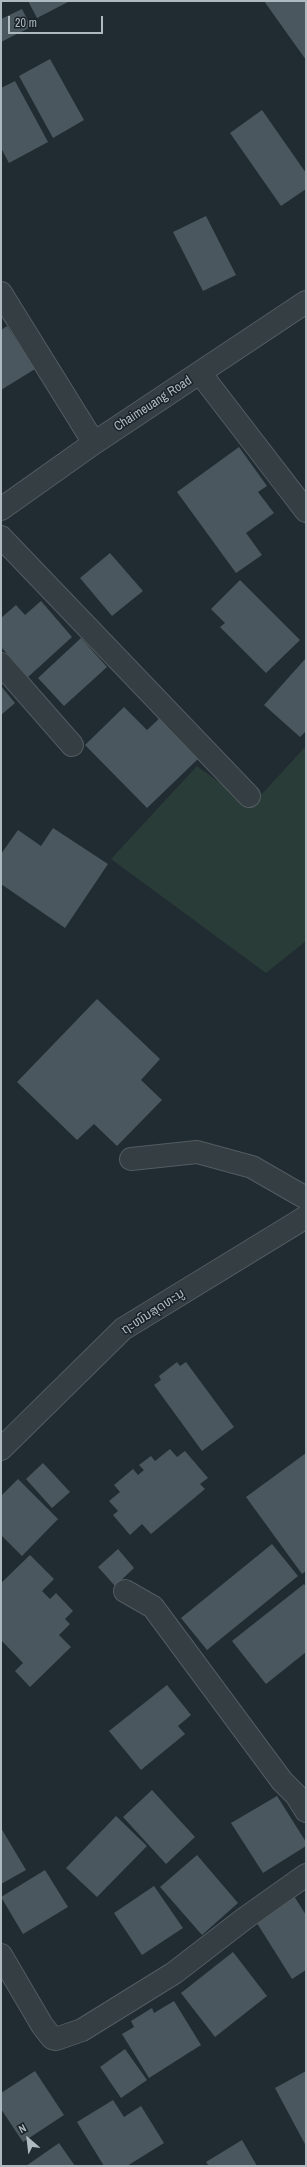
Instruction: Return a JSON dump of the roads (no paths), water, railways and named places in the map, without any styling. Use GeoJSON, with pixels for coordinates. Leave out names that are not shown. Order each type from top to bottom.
{"type":"FeatureCollection","features":[{"type":"Feature","properties":{"kind":"street"},"geometry":{"type":"LineString","coordinates":[[1,293],[94,443]]}},
{"type":"Feature","properties":{"kind":"street","name":"Chaimeuang Road"},"geometry":{"type":"LineString","coordinates":[[1,509],[94,443],[306,302]]}},
{"type":"Feature","properties":{"kind":"street"},"geometry":{"type":"LineString","coordinates":[[200,373],[306,511]]}},
{"type":"Feature","properties":{"kind":"street"},"geometry":{"type":"LineString","coordinates":[[1,537],[249,796]]}},
{"type":"Feature","properties":{"kind":"street"},"geometry":{"type":"LineString","coordinates":[[1,664],[72,744]]}},
{"type":"Feature","properties":{"kind":"street"},"geometry":{"type":"LineString","coordinates":[[131,1159],[197,1152],[252,1167],[306,1198]]}},
{"type":"Feature","properties":{"kind":"street","name":"ຖະໜົນສຸດທະນູ"},"geometry":{"type":"LineString","coordinates":[[1,1449],[123,1329],[306,1217]]}},
{"type":"Feature","properties":{"kind":"street"},"geometry":{"type":"LineString","coordinates":[[125,1592],[153,1607],[282,1781],[303,1797]]}},
{"type":"Feature","properties":{"kind":"street"},"geometry":{"type":"LineString","coordinates":[[1,1955],[42,2025],[52,2038],[56,2039],[82,2030],[174,1973],[244,1919],[306,1875]]}}]}
